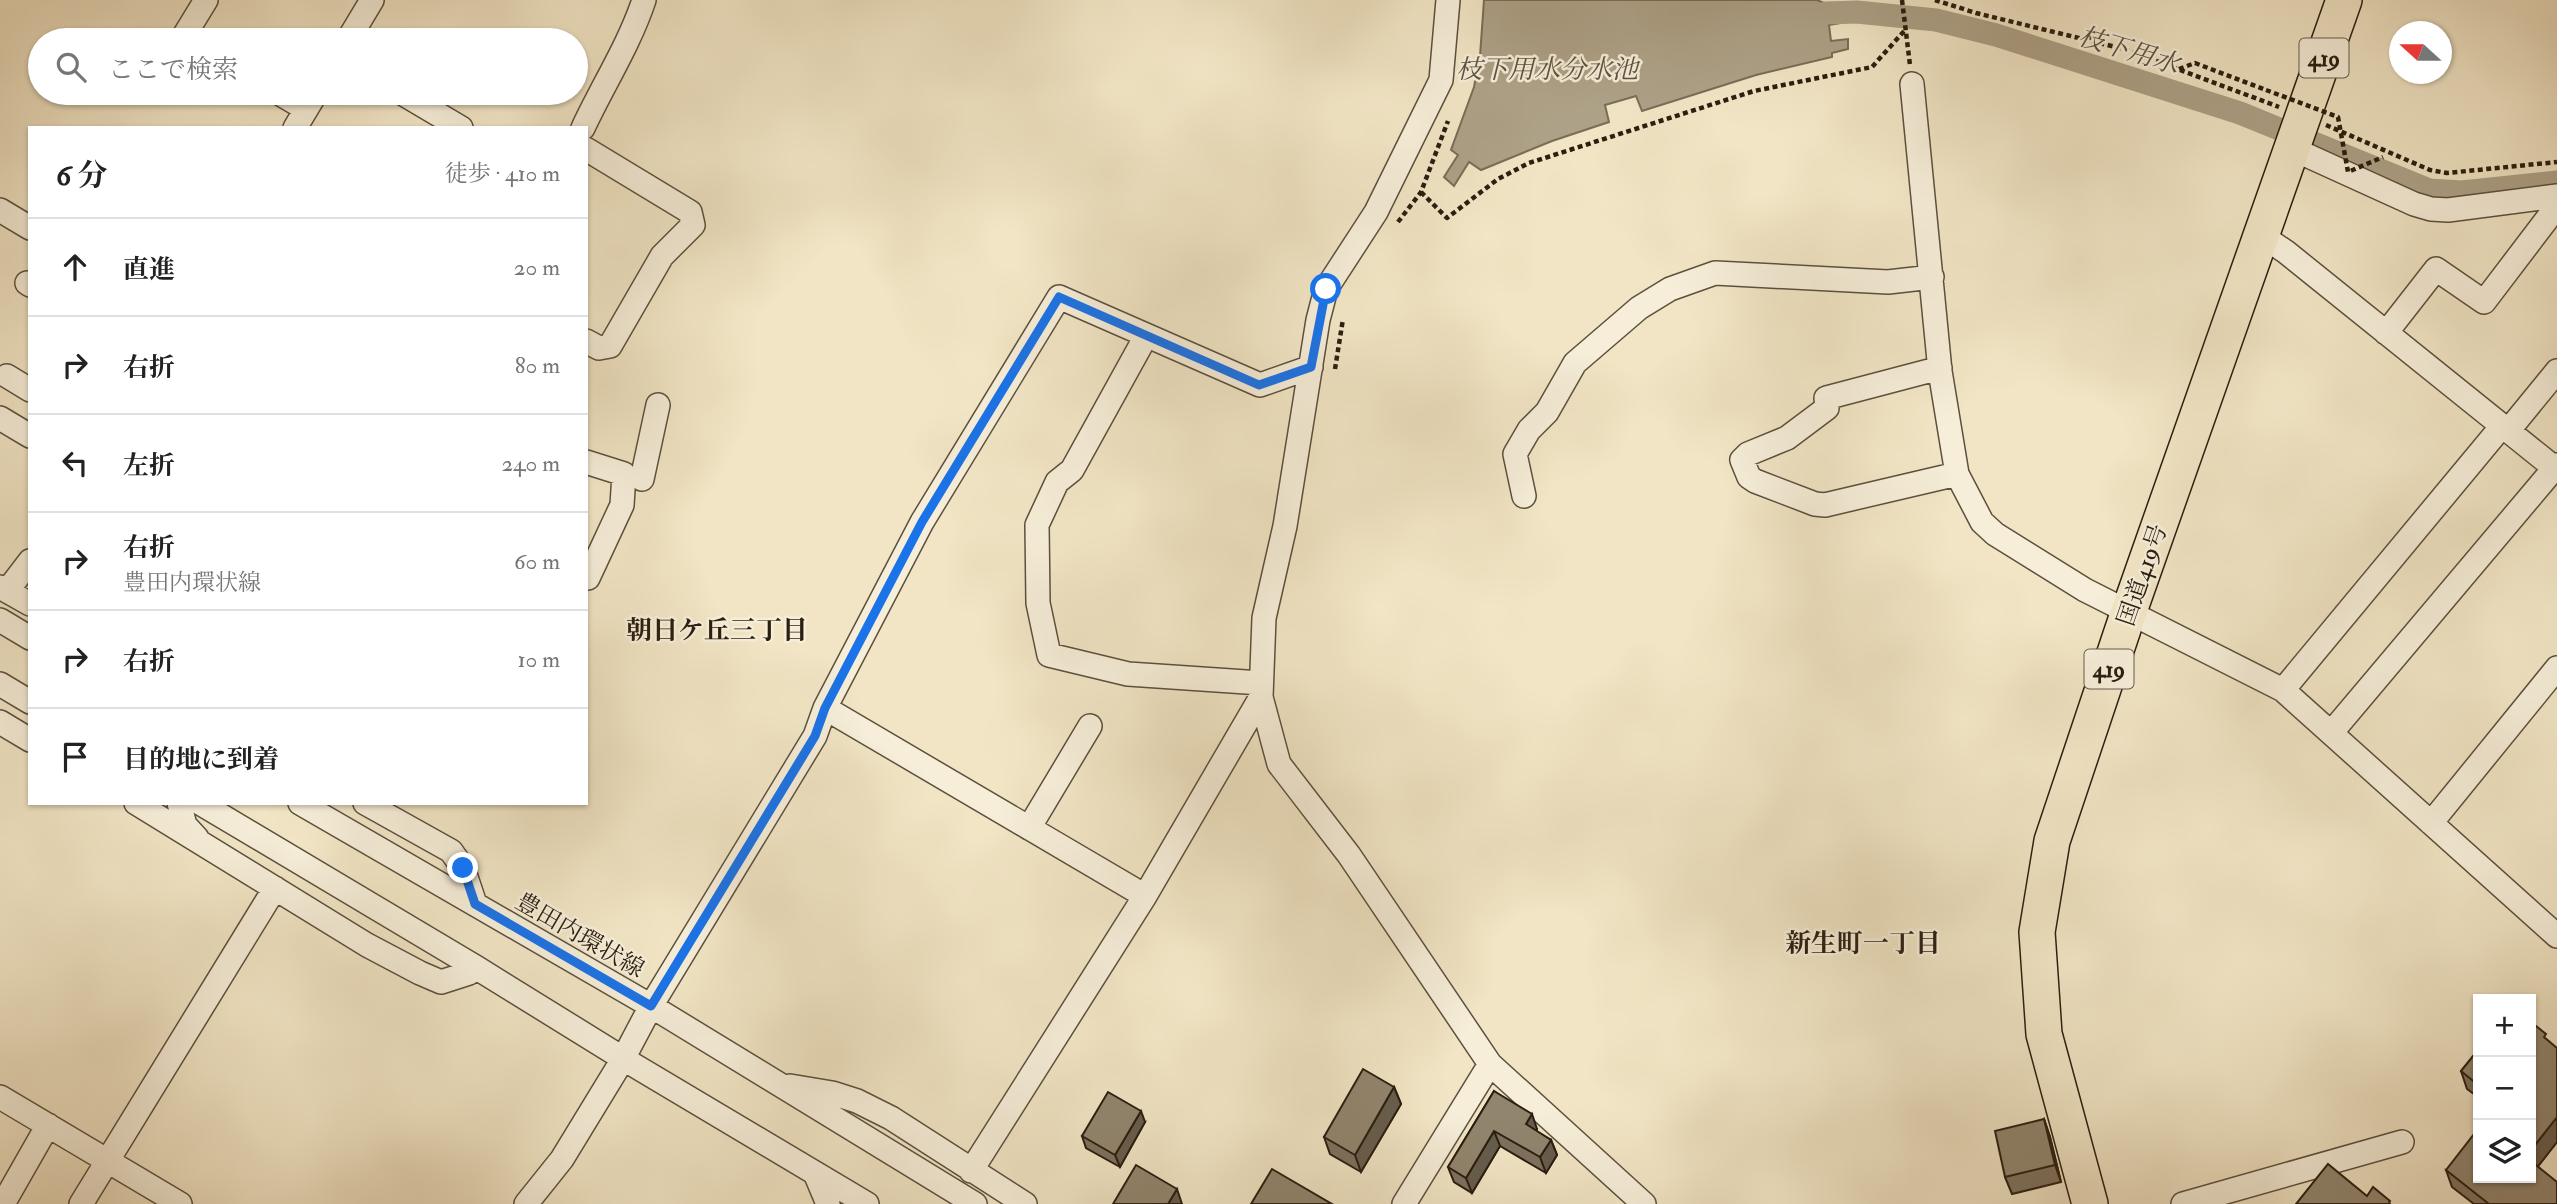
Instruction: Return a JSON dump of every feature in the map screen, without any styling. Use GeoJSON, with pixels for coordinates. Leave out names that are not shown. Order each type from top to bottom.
{"type":"FeatureCollection","features":[{"type":"Feature","properties":{"kind":"highway","name":"国道419号"},"geometry":{"type":"LineString","coordinates":[[2090,1204],[2044,1034],[2036,932],[2052,841],[2128,614],[2344,0]]}},
{"type":"Feature","properties":{"kind":"street"},"geometry":{"type":"LineString","coordinates":[[189,28],[206,0]]}},
{"type":"Feature","properties":{"kind":"street"},"geometry":{"type":"LineString","coordinates":[[355,28],[372,0]]}},
{"type":"Feature","properties":{"kind":"street"},"geometry":{"type":"LineString","coordinates":[[584,126],[635,27],[644,0]]}},
{"type":"Feature","properties":{"kind":"street"},"geometry":{"type":"LineString","coordinates":[[1448,0],[1441,80],[1376,212],[1326,289],[1285,526],[1264,618],[1261,690],[1279,764],[1349,855],[1490,1064],[1644,1204]]}},
{"type":"Feature","properties":{"kind":"street"},"geometry":{"type":"LineString","coordinates":[[1912,84],[1940,368],[1957,474],[1982,522],[1995,534],[2085,590],[2283,690],[2557,936]]}},
{"type":"Feature","properties":{"kind":"street"},"geometry":{"type":"LineString","coordinates":[[422,105],[458,126]]}},
{"type":"Feature","properties":{"kind":"street"},"geometry":{"type":"LineString","coordinates":[[2293,149],[2414,204],[2431,209],[2448,210],[2557,196]]}},
{"type":"Feature","properties":{"kind":"street"},"geometry":{"type":"LineString","coordinates":[[588,150],[690,212],[693,225],[662,256],[610,346],[598,348],[588,342]]}},
{"type":"Feature","properties":{"kind":"street"},"geometry":{"type":"LineString","coordinates":[[2386,333],[2436,269],[2484,302],[2557,206]]}},
{"type":"Feature","properties":{"kind":"street"},"geometry":{"type":"LineString","coordinates":[[0,210],[28,227]]}},
{"type":"Feature","properties":{"kind":"street"},"geometry":{"type":"LineString","coordinates":[[2260,235],[2286,252],[2556,468],[2331,733]]}},
{"type":"Feature","properties":{"kind":"street"},"geometry":{"type":"LineString","coordinates":[[1524,496],[1515,454],[1529,430],[1547,412],[1575,362],[1639,307],[1670,289],[1715,273],[1888,282],[1932,277]]}},
{"type":"Feature","properties":{"kind":"street"},"geometry":{"type":"LineString","coordinates":[[526,1204],[562,1158],[815,736],[825,708],[922,522],[1059,297],[1259,385],[1311,367]]}},
{"type":"Feature","properties":{"kind":"street"},"geometry":{"type":"LineString","coordinates":[[1146,336],[1072,470],[1057,482],[1037,525],[1038,603],[1049,655],[1128,674],[1261,690]]}},
{"type":"Feature","properties":{"kind":"street"},"geometry":{"type":"LineString","coordinates":[[1940,368],[1826,398],[1827,408],[1787,438],[1748,454],[1742,460],[1749,477],[1755,481],[1815,504],[1825,505],[1957,474]]}},
{"type":"Feature","properties":{"kind":"street"},"geometry":{"type":"LineString","coordinates":[[2283,690],[2557,371]]}},
{"type":"Feature","properties":{"kind":"street"},"geometry":{"type":"LineString","coordinates":[[7,376],[28,389]]}},
{"type":"Feature","properties":{"kind":"street"},"geometry":{"type":"LineString","coordinates":[[588,578],[622,505],[641,478],[658,405]]}},
{"type":"Feature","properties":{"kind":"street"},"geometry":{"type":"LineString","coordinates":[[0,418],[28,435]]}},
{"type":"Feature","properties":{"kind":"street"},"geometry":{"type":"LineString","coordinates":[[588,463],[641,478]]}},
{"type":"Feature","properties":{"kind":"street"},"geometry":{"type":"LineString","coordinates":[[28,563],[4,589],[28,603]]}},
{"type":"Feature","properties":{"kind":"street"},"geometry":{"type":"LineString","coordinates":[[0,620],[28,637]]}},
{"type":"Feature","properties":{"kind":"street"},"geometry":{"type":"LineString","coordinates":[[2431,823],[2557,668]]}},
{"type":"Feature","properties":{"kind":"street"},"geometry":{"type":"LineString","coordinates":[[0,684],[28,701]]}},
{"type":"Feature","properties":{"kind":"street"},"geometry":{"type":"LineString","coordinates":[[971,1171],[1145,896],[1261,690]]}},
{"type":"Feature","properties":{"kind":"street"},"geometry":{"type":"LineString","coordinates":[[825,708],[1145,896]]}},
{"type":"Feature","properties":{"kind":"street"},"geometry":{"type":"LineString","coordinates":[[0,722],[28,739]]}},
{"type":"Feature","properties":{"kind":"street"},"geometry":{"type":"LineString","coordinates":[[1029,828],[1090,726]]}},
{"type":"Feature","properties":{"kind":"street"},"geometry":{"type":"LineString","coordinates":[[139,805],[367,945],[420,973],[441,982],[477,968]]}},
{"type":"Feature","properties":{"kind":"street"},"geometry":{"type":"LineString","coordinates":[[180,805],[186,825],[202,843]]}},
{"type":"Feature","properties":{"kind":"street"},"geometry":{"type":"LineString","coordinates":[[203,805],[867,1204]]}},
{"type":"Feature","properties":{"kind":"street","name":"豊田内環状線"},"geometry":{"type":"LineString","coordinates":[[303,805],[651,1006],[975,1204]]}},
{"type":"Feature","properties":{"kind":"street"},"geometry":{"type":"LineString","coordinates":[[369,805],[451,851],[463,868],[475,904]]}},
{"type":"Feature","properties":{"kind":"street"},"geometry":{"type":"LineString","coordinates":[[81,1204],[275,888]]}},
{"type":"Feature","properties":{"kind":"street"},"geometry":{"type":"LineString","coordinates":[[1404,1204],[1490,1064]]}},
{"type":"Feature","properties":{"kind":"street"},"geometry":{"type":"LineString","coordinates":[[779,1085],[832,1093],[857,1101],[891,1118],[1025,1204]]}},
{"type":"Feature","properties":{"kind":"street"},"geometry":{"type":"LineString","coordinates":[[0,1097],[180,1204]]}},
{"type":"Feature","properties":{"kind":"street"},"geometry":{"type":"LineString","coordinates":[[3,1204],[48,1125]]}},
{"type":"Feature","properties":{"kind":"street"},"geometry":{"type":"LineString","coordinates":[[2183,1204],[2402,1142]]}},
{"type":"Feature","properties":{"kind":"street"},"geometry":{"type":"LineString","coordinates":[[815,1173],[828,1204]]}},
{"type":"Feature","properties":{"kind":"path"},"geometry":{"type":"LineString","coordinates":[[1902,0],[1907,39]]}},
{"type":"Feature","properties":{"kind":"path"},"geometry":{"type":"LineString","coordinates":[[1935,0],[1976,13],[2124,49],[2303,116],[2430,170],[2446,173],[2557,162]]}},
{"type":"Feature","properties":{"kind":"path"},"geometry":{"type":"LineString","coordinates":[[1421,191],[1447,218],[1498,179],[1529,163],[1754,91],[1872,67],[1906,29]]}},
{"type":"Feature","properties":{"kind":"path"},"geometry":{"type":"LineString","coordinates":[[2178,69],[2195,62],[2338,117],[2348,172],[2392,153]]}},
{"type":"Feature","properties":{"kind":"path"},"geometry":{"type":"LineString","coordinates":[[1397,223],[1421,191],[1449,119]]}},
{"type":"Feature","properties":{"kind":"path"},"geometry":{"type":"LineString","coordinates":[[1334,377],[1345,312]]}},
{"type":"Feature","properties":{"kind":"water","name":"枝下用水分水池"},"geometry":{"type":"Polygon","coordinates":[[[1484,0],[1817,0],[1825,6],[1856,3],[1858,20],[1829,25],[1831,41],[1848,39],[1848,49],[1832,53],[1832,57],[1756,75],[1642,111],[1636,96],[1605,105],[1609,122],[1552,141],[1481,170],[1469,162],[1454,186],[1444,177],[1458,155],[1451,150],[1474,87],[1480,56],[1484,0]]]}},
{"type":"Feature","properties":{"kind":"building"},"geometry":{"type":"Polygon","coordinates":[[[2536,1026],[2557,1048],[2557,1117],[2536,1144],[2536,1026]]]}},
{"type":"Feature","properties":{"kind":"building"},"geometry":{"type":"Polygon","coordinates":[[[2473,1056],[2473,1081],[2461,1071],[2473,1056]]]}},
{"type":"Feature","properties":{"kind":"building"},"geometry":{"type":"Polygon","coordinates":[[[1363,1069],[1394,1087],[1355,1155],[1324,1137],[1363,1069]]]}},
{"type":"Feature","properties":{"kind":"building"},"geometry":{"type":"Polygon","coordinates":[[[1494,1091],[1532,1114],[1526,1124],[1551,1140],[1540,1157],[1494,1131],[1466,1178],[1448,1167],[1494,1091]]]}},
{"type":"Feature","properties":{"kind":"building"},"geometry":{"type":"Polygon","coordinates":[[[1108,1092],[1141,1111],[1115,1155],[1082,1136],[1108,1092]]]}},
{"type":"Feature","properties":{"kind":"building"},"geometry":{"type":"Polygon","coordinates":[[[2044,1119],[2055,1165],[2005,1177],[1995,1131],[2044,1119]]]}},
{"type":"Feature","properties":{"kind":"building"},"geometry":{"type":"Polygon","coordinates":[[[2473,1135],[2473,1183],[2536,1183],[2536,1165],[2557,1182],[2557,1204],[2489,1204],[2446,1170],[2473,1135]]]}},
{"type":"Feature","properties":{"kind":"building"},"geometry":{"type":"Polygon","coordinates":[[[2328,1164],[2367,1196],[2373,1187],[2390,1201],[2390,1204],[2296,1204],[2328,1164]]]}},
{"type":"Feature","properties":{"kind":"building"},"geometry":{"type":"Polygon","coordinates":[[[1136,1165],[1177,1189],[1168,1204],[1113,1204],[1136,1165]]]}},
{"type":"Feature","properties":{"kind":"building"},"geometry":{"type":"Polygon","coordinates":[[[1272,1169],[1332,1204],[1251,1204],[1272,1169]]]}},
{"type":"Feature","properties":{"kind":"waterway","name":"枝下用水"},"geometry":{"type":"LineString","coordinates":[[1826,13],[1857,12],[1936,20],[1996,35],[2240,113],[2429,190],[2462,192],[2557,182]]}},
{"type":"Feature","properties":{"kind":"district","name":"朝日ケ丘三丁目"},"geometry":{"type":"Point","coordinates":[717,630]}},
{"type":"Feature","properties":{"kind":"district","name":"新生町一丁目"},"geometry":{"type":"Point","coordinates":[1863,943]}},
{"type":"Feature","properties":{"kind":"route"},"geometry":{"type":"LineString","coordinates":[[463,868],[475,904],[651,1006],[815,736],[825,708],[922,522],[1059,297],[1259,385],[1311,367],[1326,289]]}}]}
